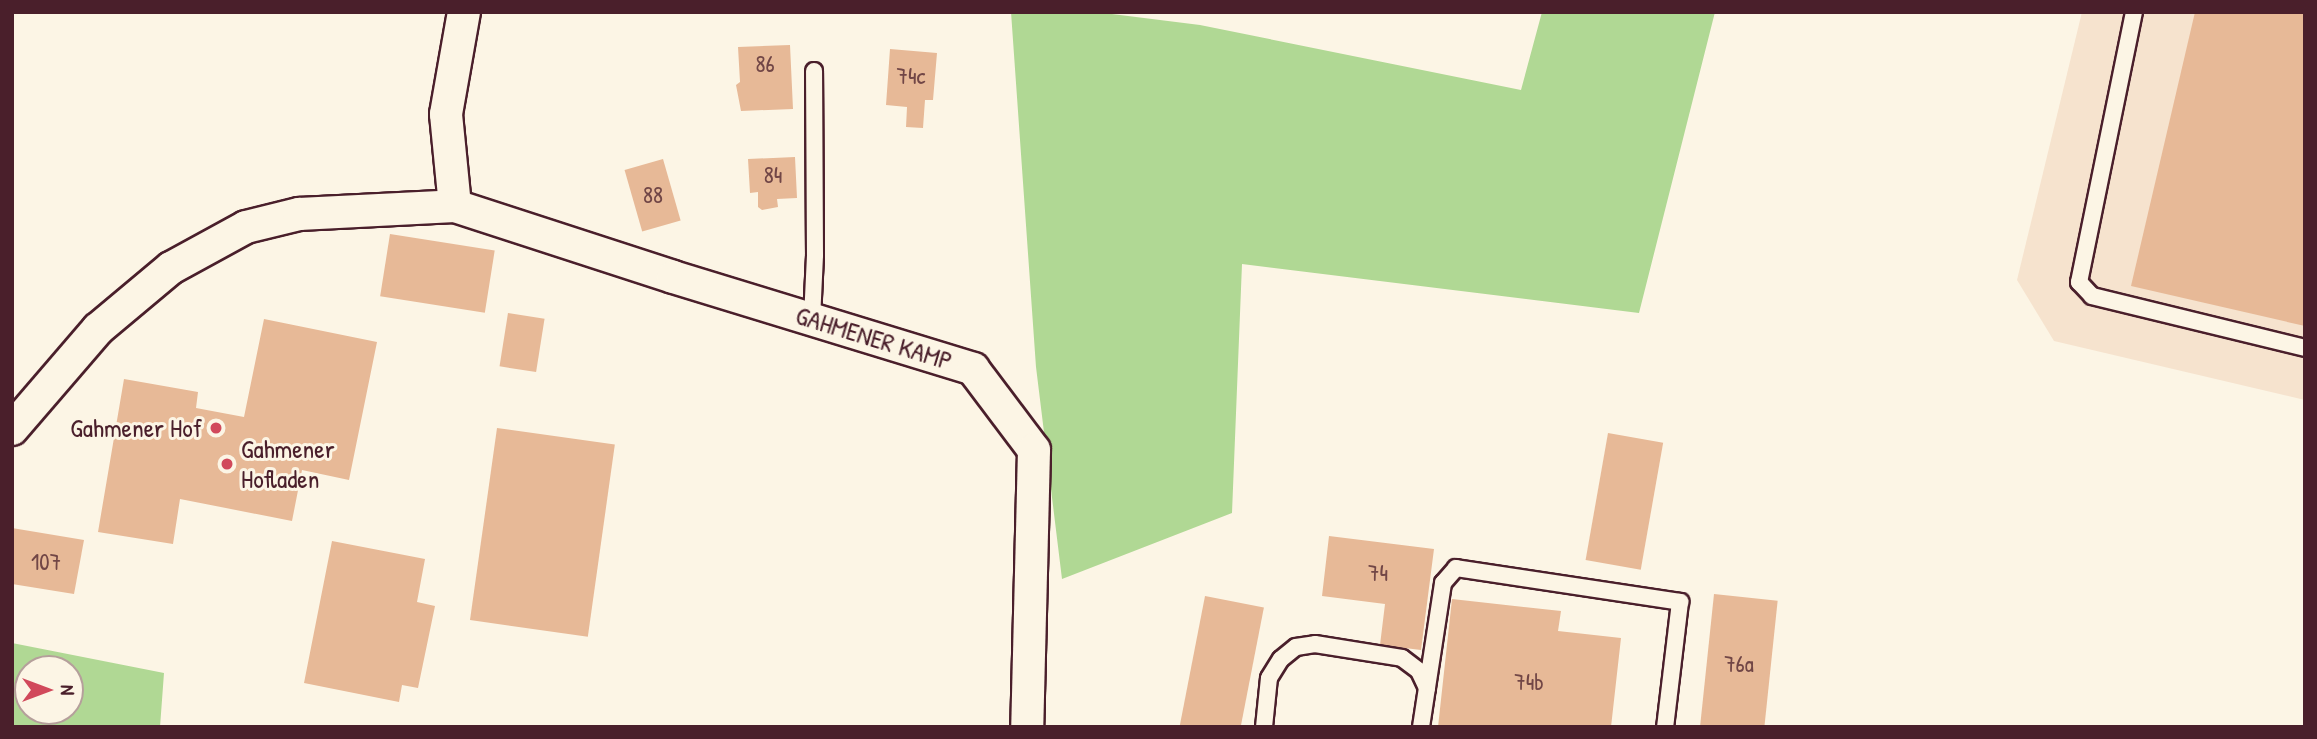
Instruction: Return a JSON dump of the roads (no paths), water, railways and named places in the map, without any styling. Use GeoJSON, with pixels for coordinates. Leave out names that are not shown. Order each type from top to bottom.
{"type":"FeatureCollection","features":[{"type":"Feature","properties":{"kind":"street"},"geometry":{"type":"LineString","coordinates":[[455,206],[446,114],[464,12]]}},
{"type":"Feature","properties":{"kind":"street","name":"GAHMENER KAMP"},"geometry":{"type":"LineString","coordinates":[[12,429],[98,329],[171,268],[246,227],[299,214],[455,206],[973,369],[1034,450],[1027,727]]}},
{"type":"Feature","properties":{"kind":"lane"},"geometry":{"type":"LineString","coordinates":[[2134,12],[2079,282],[2092,296],[2305,348]]}},
{"type":"Feature","properties":{"kind":"lane"},"geometry":{"type":"LineString","coordinates":[[812,320],[815,255],[814,71]]}},
{"type":"Feature","properties":{"kind":"lane"},"geometry":{"type":"LineString","coordinates":[[1421,727],[1443,583],[1456,568],[1680,602],[1665,727]]}},
{"type":"Feature","properties":{"kind":"lane"},"geometry":{"type":"LineString","coordinates":[[1264,727],[1269,678],[1281,659],[1296,647],[1315,645],[1402,658],[1419,671],[1427,688]]}},
{"type":"Feature","properties":{"kind":"place","name":"Gahmener Hof"},"geometry":{"type":"Point","coordinates":[216,428]}},
{"type":"Feature","properties":{"kind":"place","name":"Gahmener Hofladen"},"geometry":{"type":"Point","coordinates":[227,464]}}]}
